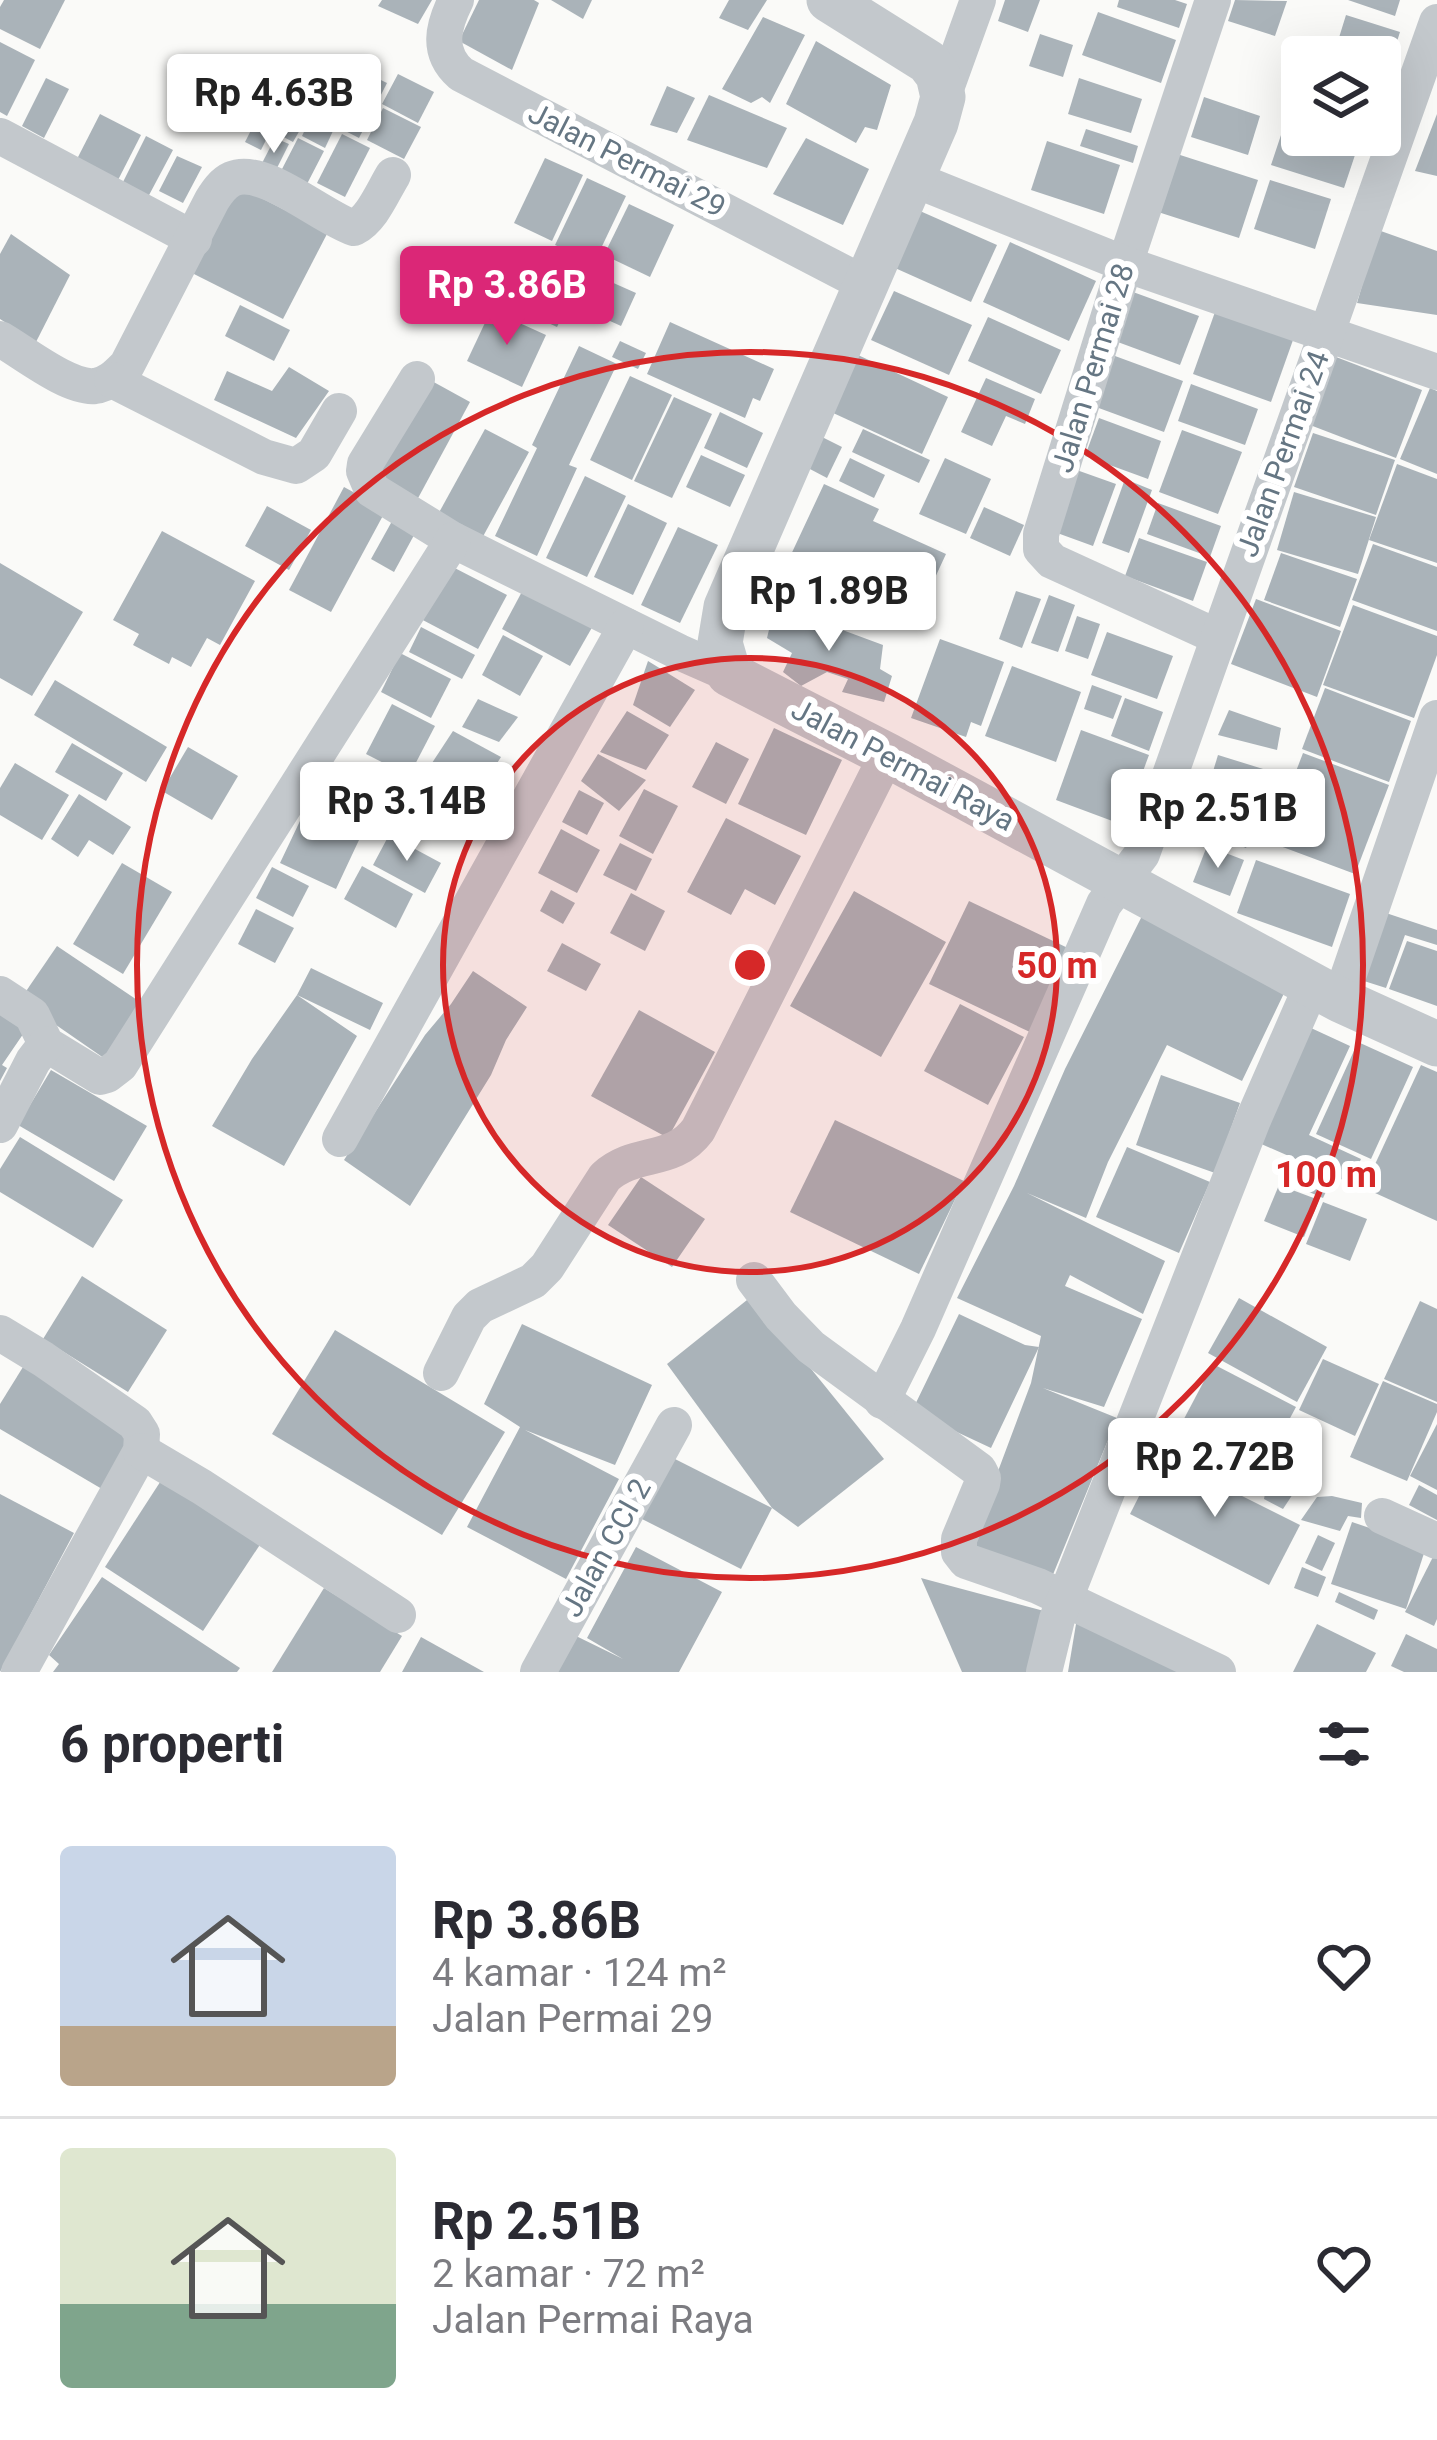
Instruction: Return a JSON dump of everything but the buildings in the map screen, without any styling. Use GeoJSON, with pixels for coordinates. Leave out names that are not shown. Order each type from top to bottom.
{"type":"FeatureCollection","features":[{"type":"Feature","properties":{"kind":"street","name":"Jalan Permai 29"},"geometry":{"type":"LineString","coordinates":[[456,0],[445,22],[444,48],[449,64],[461,74],[867,285]]}},
{"type":"Feature","properties":{"kind":"street"},"geometry":{"type":"LineString","coordinates":[[829,0],[928,62],[938,75],[943,98]]}},
{"type":"Feature","properties":{"kind":"street"},"geometry":{"type":"LineString","coordinates":[[729,674],[720,643],[726,607],[914,179],[978,0]]}},
{"type":"Feature","properties":{"kind":"street","name":"Jalan Permai 28"},"geometry":{"type":"LineString","coordinates":[[1213,0],[1125,264],[1041,534],[1041,549],[1052,561],[1218,638]]}},
{"type":"Feature","properties":{"kind":"street","name":"Jalan Permai 24"},"geometry":{"type":"LineString","coordinates":[[882,1401],[1105,904],[1142,854],[1437,22]]}},
{"type":"Feature","properties":{"kind":"street"},"geometry":{"type":"LineString","coordinates":[[0,136],[194,239]]}},
{"type":"Feature","properties":{"kind":"street"},"geometry":{"type":"LineString","coordinates":[[0,339],[78,384],[96,386],[112,380],[127,365],[212,200],[234,178],[261,178],[354,228],[366,220],[393,176]]}},
{"type":"Feature","properties":{"kind":"street"},"geometry":{"type":"LineString","coordinates":[[914,179],[1125,264],[1437,372]]}},
{"type":"Feature","properties":{"kind":"street"},"geometry":{"type":"LineString","coordinates":[[417,379],[365,464],[372,490],[453,540],[729,674]]}},
{"type":"Feature","properties":{"kind":"street"},"geometry":{"type":"LineString","coordinates":[[112,380],[264,457],[296,466],[314,454],[339,411]]}},
{"type":"Feature","properties":{"kind":"street"},"geometry":{"type":"LineString","coordinates":[[0,994],[32,1015],[46,1044],[100,1077],[120,1065],[453,540]]}},
{"type":"Feature","properties":{"kind":"street"},"geometry":{"type":"LineString","coordinates":[[340,1139],[626,626]]}},
{"type":"Feature","properties":{"kind":"street","name":"Jalan Permai Raya"},"geometry":{"type":"LineString","coordinates":[[729,674],[1326,992],[1437,1044]]}},
{"type":"Feature","properties":{"kind":"street"},"geometry":{"type":"LineString","coordinates":[[1045,1672],[1057,1619],[1253,1120],[1326,992],[1437,718]]}},
{"type":"Feature","properties":{"kind":"street"},"geometry":{"type":"LineString","coordinates":[[441,1373],[469,1317],[480,1306],[532,1281],[547,1267],[605,1177],[633,1160],[669,1154],[688,1144],[887,755]]}},
{"type":"Feature","properties":{"kind":"street"},"geometry":{"type":"LineString","coordinates":[[0,1125],[46,1044]]}},
{"type":"Feature","properties":{"kind":"street"},"geometry":{"type":"LineString","coordinates":[[754,1280],[811,1347],[979,1470],[982,1484],[959,1539],[959,1552],[966,1561],[1038,1586],[1218,1672]]}},
{"type":"Feature","properties":{"kind":"street"},"geometry":{"type":"LineString","coordinates":[[0,1333],[62,1371],[142,1434],[142,1450],[19,1672]]}},
{"type":"Feature","properties":{"kind":"street","name":"Jalan CCI 2"},"geometry":{"type":"LineString","coordinates":[[538,1672],[674,1425]]}},
{"type":"Feature","properties":{"kind":"street"},"geometry":{"type":"LineString","coordinates":[[142,1450],[398,1616]]}},
{"type":"Feature","properties":{"kind":"street"},"geometry":{"type":"LineString","coordinates":[[1382,1516],[1437,1541]]}}]}
